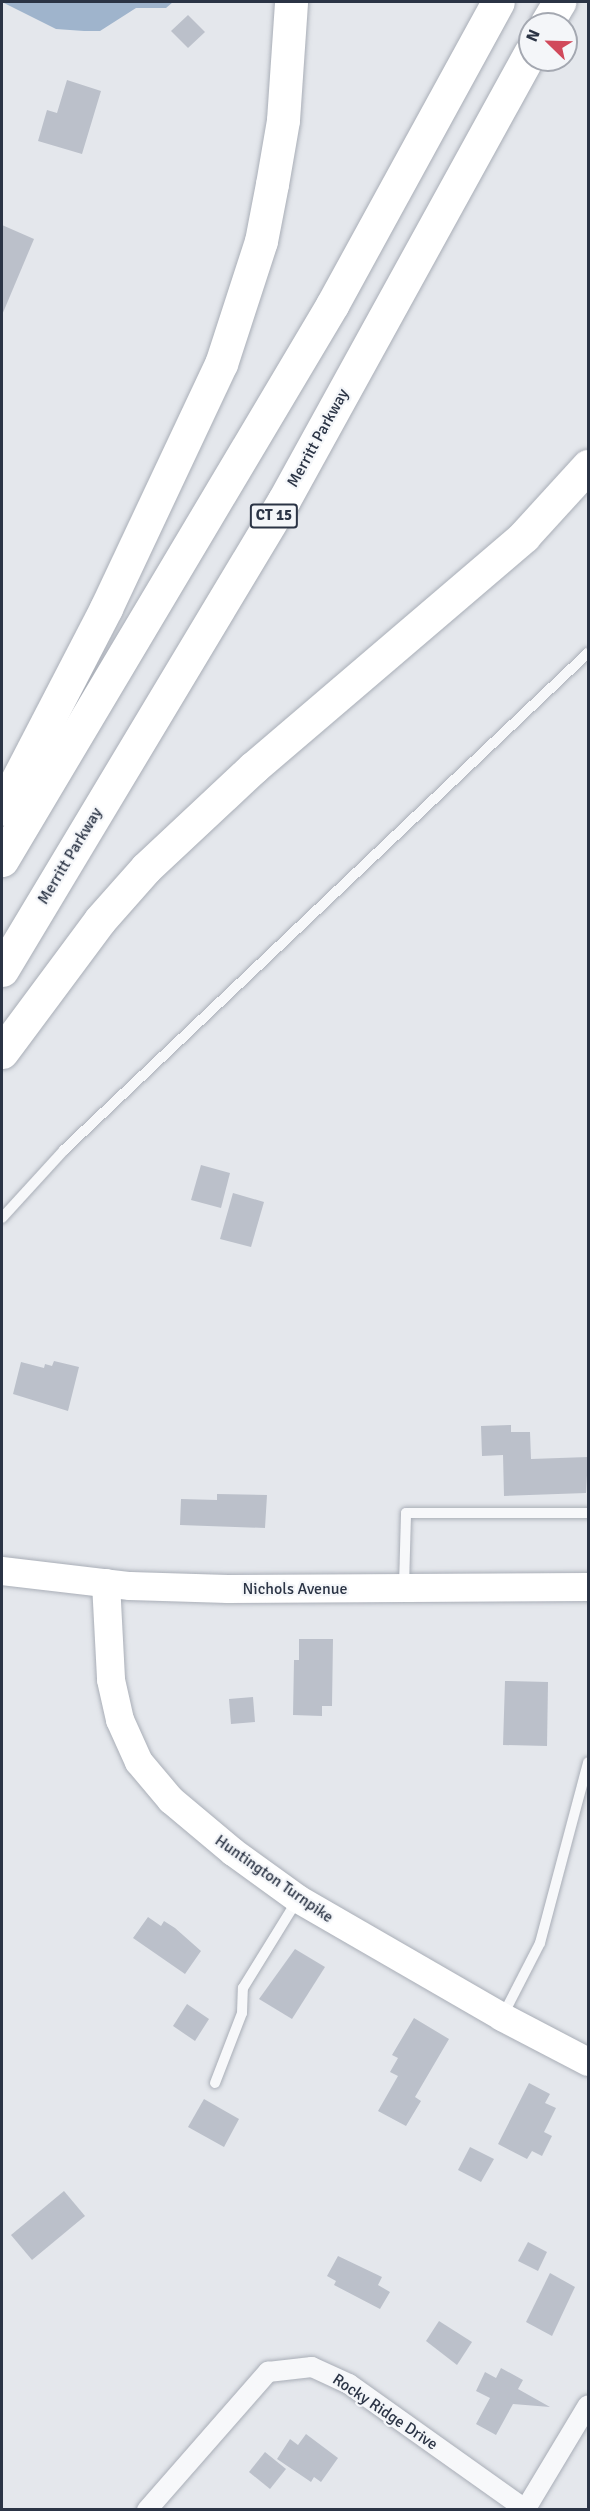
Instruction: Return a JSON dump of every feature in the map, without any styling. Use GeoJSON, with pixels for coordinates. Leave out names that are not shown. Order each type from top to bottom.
{"type":"FeatureCollection","features":[{"type":"Feature","properties":{"kind":"highway"},"geometry":{"type":"LineString","coordinates":[[2,809],[111,598],[222,364],[261,241],[272,184],[283,120],[291,2]]}},
{"type":"Feature","properties":{"kind":"highway"},"geometry":{"type":"LineString","coordinates":[[2,860],[332,305],[498,2]]}},
{"type":"Feature","properties":{"kind":"highway","name":"Merritt Parkway"},"geometry":{"type":"LineString","coordinates":[[2,970],[284,500],[520,72]]}},
{"type":"Feature","properties":{"kind":"highway"},"geometry":{"type":"LineString","coordinates":[[2,1052],[100,920],[146,868],[254,767],[525,536],[588,466]]}},
{"type":"Feature","properties":{"kind":"main road","name":"Nichols Avenue"},"geometry":{"type":"LineString","coordinates":[[2,1571],[106,1583],[228,1589],[404,1590],[588,1587]]}},
{"type":"Feature","properties":{"kind":"main road","name":"Huntington Turnpike"},"geometry":{"type":"LineString","coordinates":[[106,1583],[111,1680],[120,1720],[139,1762],[171,1800],[233,1852],[298,1899],[502,2017],[588,2062]]}},
{"type":"Feature","properties":{"kind":"street","name":"Rocky Ridge Drive"},"geometry":{"type":"LineString","coordinates":[[147,2510],[268,2372],[312,2367],[349,2384],[525,2509],[588,2405]]}},
{"type":"Feature","properties":{"kind":"lane"},"geometry":{"type":"LineString","coordinates":[[2,1218],[73,1142],[588,653]]}},
{"type":"Feature","properties":{"kind":"lane"},"geometry":{"type":"LineString","coordinates":[[404,1590],[406,1513],[588,1513]]}},
{"type":"Feature","properties":{"kind":"lane"},"geometry":{"type":"LineString","coordinates":[[502,2017],[540,1943],[588,1762]]}},
{"type":"Feature","properties":{"kind":"lane"},"geometry":{"type":"LineString","coordinates":[[215,2083],[242,2013],[243,1988],[298,1899]]}},
{"type":"Feature","properties":{"kind":"water"},"geometry":{"type":"Polygon","coordinates":[[[2,2],[173,2],[166,8],[136,8],[100,31],[84,31],[56,29],[2,2]]]}},
{"type":"Feature","properties":{"kind":"building"},"geometry":{"type":"Polygon","coordinates":[[[188,15],[205,32],[188,48],[171,31],[188,15]]]}},
{"type":"Feature","properties":{"kind":"building"},"geometry":{"type":"Polygon","coordinates":[[[67,80],[101,91],[82,154],[38,141],[47,110],[57,113],[67,80]]]}},
{"type":"Feature","properties":{"kind":"building"},"geometry":{"type":"Polygon","coordinates":[[[2,225],[34,239],[2,315],[2,225]]]}},
{"type":"Feature","properties":{"kind":"building"},"geometry":{"type":"Polygon","coordinates":[[[201,1165],[230,1173],[221,1208],[191,1200],[201,1165]]]}},
{"type":"Feature","properties":{"kind":"building"},"geometry":{"type":"Polygon","coordinates":[[[233,1193],[264,1202],[251,1247],[220,1239],[233,1193]]]}},
{"type":"Feature","properties":{"kind":"building"},"geometry":{"type":"Polygon","coordinates":[[[54,1361],[79,1367],[68,1411],[13,1394],[21,1362],[44,1368],[45,1364],[52,1366],[54,1361]]]}},
{"type":"Feature","properties":{"kind":"building"},"geometry":{"type":"Polygon","coordinates":[[[511,1425],[511,1432],[530,1432],[531,1459],[588,1457],[586,1493],[504,1496],[503,1455],[482,1456],[481,1426],[511,1425]]]}},
{"type":"Feature","properties":{"kind":"building"},"geometry":{"type":"Polygon","coordinates":[[[217,1494],[267,1495],[265,1528],[180,1525],[181,1499],[217,1500],[217,1494]]]}},
{"type":"Feature","properties":{"kind":"building"},"geometry":{"type":"Polygon","coordinates":[[[299,1639],[333,1639],[332,1706],[322,1706],[322,1716],[293,1715],[294,1660],[299,1660],[299,1639]]]}},
{"type":"Feature","properties":{"kind":"building"},"geometry":{"type":"Polygon","coordinates":[[[505,1681],[548,1682],[547,1746],[503,1745],[505,1681]]]}},
{"type":"Feature","properties":{"kind":"building"},"geometry":{"type":"Polygon","coordinates":[[[253,1697],[255,1722],[231,1724],[229,1699],[253,1697]]]}},
{"type":"Feature","properties":{"kind":"building"},"geometry":{"type":"Polygon","coordinates":[[[148,1917],[161,1926],[164,1921],[175,1928],[201,1951],[185,1974],[133,1938],[148,1917]]]}},
{"type":"Feature","properties":{"kind":"building"},"geometry":{"type":"Polygon","coordinates":[[[295,1949],[325,1967],[292,2019],[259,1999],[295,1949]]]}},
{"type":"Feature","properties":{"kind":"building"},"geometry":{"type":"Polygon","coordinates":[[[187,2004],[209,2019],[195,2041],[173,2026],[187,2004]]]}},
{"type":"Feature","properties":{"kind":"building"},"geometry":{"type":"Polygon","coordinates":[[[414,2018],[449,2039],[415,2097],[421,2101],[406,2126],[378,2111],[398,2076],[390,2072],[398,2058],[392,2055],[414,2018]]]}},
{"type":"Feature","properties":{"kind":"building"},"geometry":{"type":"Polygon","coordinates":[[[529,2083],[550,2094],[545,2103],[556,2108],[544,2132],[552,2136],[542,2156],[532,2151],[527,2159],[498,2144],[529,2083]]]}},
{"type":"Feature","properties":{"kind":"building"},"geometry":{"type":"Polygon","coordinates":[[[204,2099],[239,2119],[224,2147],[188,2127],[204,2099]]]}},
{"type":"Feature","properties":{"kind":"building"},"geometry":{"type":"Polygon","coordinates":[[[470,2147],[494,2159],[481,2182],[458,2170],[470,2147]]]}},
{"type":"Feature","properties":{"kind":"building"},"geometry":{"type":"Polygon","coordinates":[[[64,2191],[85,2216],[32,2260],[11,2235],[64,2191]]]}},
{"type":"Feature","properties":{"kind":"building"},"geometry":{"type":"Polygon","coordinates":[[[528,2242],[547,2252],[538,2271],[518,2261],[528,2242]]]}},
{"type":"Feature","properties":{"kind":"building"},"geometry":{"type":"Polygon","coordinates":[[[338,2256],[382,2277],[378,2285],[390,2292],[380,2309],[334,2285],[336,2281],[327,2276],[338,2256]]]}},
{"type":"Feature","properties":{"kind":"building"},"geometry":{"type":"Polygon","coordinates":[[[550,2273],[575,2287],[552,2336],[526,2322],[550,2273]]]}},
{"type":"Feature","properties":{"kind":"building"},"geometry":{"type":"Polygon","coordinates":[[[439,2321],[472,2342],[457,2365],[426,2341],[439,2321]]]}},
{"type":"Feature","properties":{"kind":"building"},"geometry":{"type":"Polygon","coordinates":[[[501,2368],[523,2380],[518,2389],[550,2407],[513,2404],[496,2435],[476,2424],[490,2398],[476,2391],[485,2372],[496,2378],[501,2368]]]}},
{"type":"Feature","properties":{"kind":"building"},"geometry":{"type":"Polygon","coordinates":[[[306,2434],[338,2458],[321,2482],[314,2477],[311,2482],[277,2459],[290,2439],[298,2445],[306,2434]]]}},
{"type":"Feature","properties":{"kind":"building"},"geometry":{"type":"Polygon","coordinates":[[[265,2452],[286,2469],[270,2489],[249,2472],[265,2452]]]}}]}
